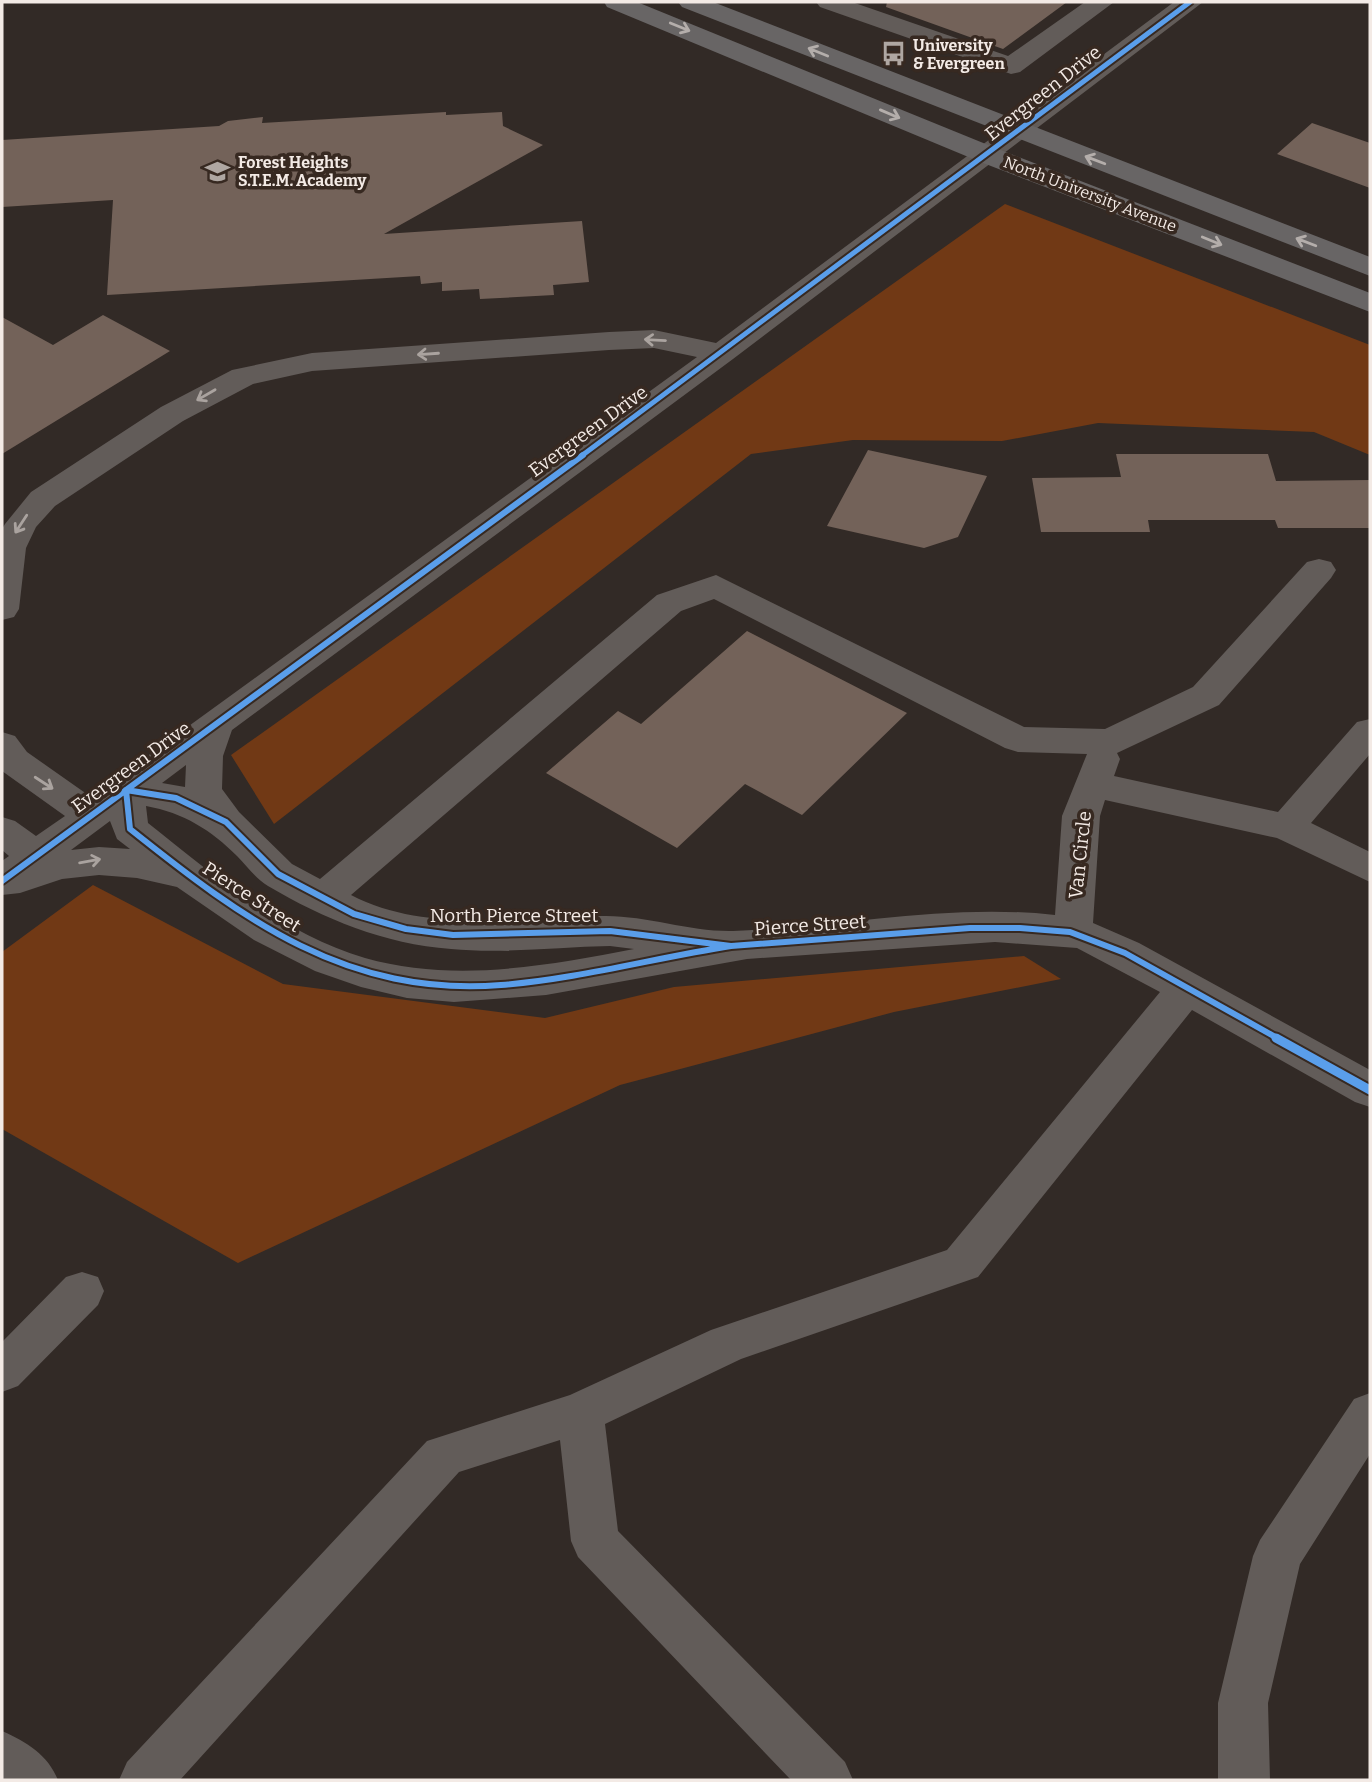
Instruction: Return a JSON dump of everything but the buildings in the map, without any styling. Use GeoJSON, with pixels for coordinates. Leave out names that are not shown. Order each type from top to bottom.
{"type":"FeatureCollection","features":[{"type":"Feature","properties":{"kind":"main road","name":"North University Avenue"},"geometry":{"type":"LineString","coordinates":[[616,2],[988,155],[1370,303]]}},
{"type":"Feature","properties":{"kind":"main road","name":"North University Avenue"},"geometry":{"type":"LineString","coordinates":[[691,2],[1370,267]]}},
{"type":"Feature","properties":{"kind":"street"},"geometry":{"type":"LineString","coordinates":[[830,2],[1011,66],[1101,2]]}},
{"type":"Feature","properties":{"kind":"street","name":"Evergreen Drive"},"geometry":{"type":"LineString","coordinates":[[2,883],[722,353],[1190,2]]}},
{"type":"Feature","properties":{"kind":"street"},"geometry":{"type":"LineString","coordinates":[[2,609],[7,552],[27,514],[43,499],[172,414],[243,377],[312,362],[609,341],[654,339],[722,353]]}},
{"type":"Feature","properties":{"kind":"street"},"geometry":{"type":"LineString","coordinates":[[321,899],[668,603],[716,586],[1018,739],[1110,742],[1206,696],[1320,570]]}},
{"type":"Feature","properties":{"kind":"street"},"geometry":{"type":"LineString","coordinates":[[217,723],[205,755],[203,791],[226,822]]}},
{"type":"Feature","properties":{"kind":"street"},"geometry":{"type":"LineString","coordinates":[[1286,827],[1370,732]]}},
{"type":"Feature","properties":{"kind":"street","name":"Van Circle"},"geometry":{"type":"LineString","coordinates":[[1073,932],[1082,816],[1091,784],[1110,742]]}},
{"type":"Feature","properties":{"kind":"street"},"geometry":{"type":"LineString","coordinates":[[2,745],[14,761],[92,816]]}},
{"type":"Feature","properties":{"kind":"street"},"geometry":{"type":"LineString","coordinates":[[1091,784],[1286,827],[1370,868]]}},
{"type":"Feature","properties":{"kind":"street","name":"North Pierce Street"},"geometry":{"type":"LineString","coordinates":[[126,790],[176,798],[226,822],[278,874],[354,914],[407,929],[441,933],[610,931],[732,946]]}},
{"type":"Feature","properties":{"kind":"street","name":"Pierce Street"},"geometry":{"type":"LineString","coordinates":[[126,790],[130,829],[190,876],[249,917],[312,954],[363,973],[417,983],[497,985],[570,978],[732,946],[958,930],[1073,932],[1129,956],[1370,1090]]}},
{"type":"Feature","properties":{"kind":"street"},"geometry":{"type":"LineString","coordinates":[[2,831],[36,856]]}},
{"type":"Feature","properties":{"kind":"street"},"geometry":{"type":"LineString","coordinates":[[2,883],[45,869],[102,859],[139,863],[190,876]]}},
{"type":"Feature","properties":{"kind":"street"},"geometry":{"type":"LineString","coordinates":[[145,1780],[444,1456],[580,1413],[727,1344],[962,1264],[1186,988]]}},
{"type":"Feature","properties":{"kind":"street"},"geometry":{"type":"LineString","coordinates":[[2,1373],[82,1291]]}},
{"type":"Feature","properties":{"kind":"street"},"geometry":{"type":"LineString","coordinates":[[580,1413],[595,1541],[827,1780]]}},
{"type":"Feature","properties":{"kind":"street"},"geometry":{"type":"LineString","coordinates":[[1244,1780],[1243,1703],[1277,1556],[1370,1415]]}},
{"type":"Feature","properties":{"kind":"street"},"geometry":{"type":"LineString","coordinates":[[2,1757],[32,1780]]}},
{"type":"Feature","properties":{"kind":"shaded area"},"geometry":{"type":"Polygon","coordinates":[[[1005,204],[1370,345],[1370,455],[1314,432],[1098,423],[1002,441],[853,440],[751,454],[274,824],[231,755],[1005,204]]]}},
{"type":"Feature","properties":{"kind":"shaded area"},"geometry":{"type":"Polygon","coordinates":[[[93,885],[283,984],[545,1018],[674,987],[1024,956],[1061,979],[894,1012],[620,1085],[238,1263],[2,1129],[2,952],[93,885]]]}},
{"type":"Feature","properties":{"kind":"cycle path"},"geometry":{"type":"LineString","coordinates":[[2,881],[722,353],[1190,2]]}},
{"type":"Feature","properties":{"kind":"cycle path"},"geometry":{"type":"LineString","coordinates":[[732,946],[610,931],[453,935],[406,929],[354,914],[278,874],[226,822],[176,798],[126,790],[130,829],[210,892],[298,946],[361,972],[407,983],[500,985],[546,980],[747,944],[970,928],[1045,929],[1082,935],[1125,953],[1370,1090]]}},
{"type":"Feature","properties":{"kind":"place","name":"University & Evergreen"},"geometry":{"type":"Point","coordinates":[893,54]}},
{"type":"Feature","properties":{"kind":"place","name":"Forest Heights S.T.E.M. Academy"},"geometry":{"type":"Point","coordinates":[218,171]}}]}
